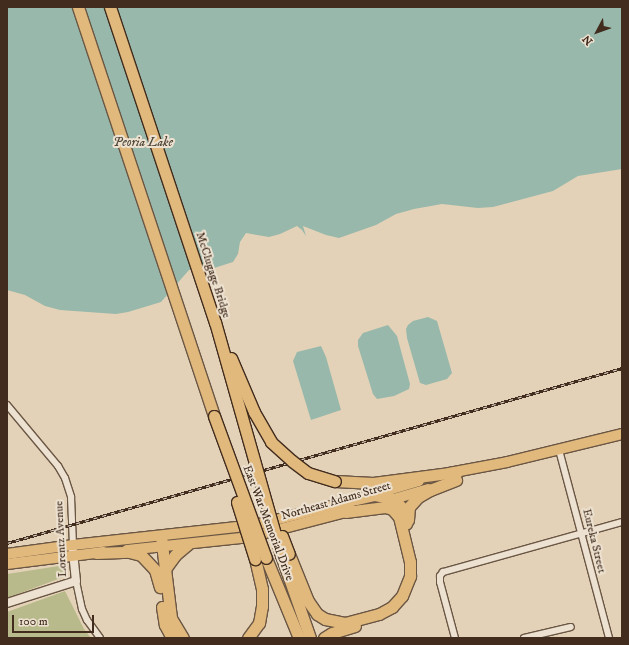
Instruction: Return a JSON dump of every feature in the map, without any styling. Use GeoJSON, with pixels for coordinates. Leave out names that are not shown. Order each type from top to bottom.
{"type":"FeatureCollection","features":[{"type":"Feature","properties":{"kind":"highway"},"geometry":{"type":"LineString","coordinates":[[78,7],[260,558],[262,606],[259,623],[248,638]]}},
{"type":"Feature","properties":{"kind":"highway","name":"McClugage Bridge"},"geometry":{"type":"LineString","coordinates":[[110,7],[215,322],[258,470],[285,554]]}},
{"type":"Feature","properties":{"kind":"highway"},"geometry":{"type":"LineString","coordinates":[[215,322],[254,412],[271,442],[287,457],[308,473],[335,481],[349,483],[373,483],[456,476]]}},
{"type":"Feature","properties":{"kind":"highway"},"geometry":{"type":"LineString","coordinates":[[324,638],[332,633],[385,617],[396,610],[407,599],[413,585],[416,571],[408,518],[409,507],[423,493],[456,476]]}},
{"type":"Feature","properties":{"kind":"highway"},"geometry":{"type":"LineString","coordinates":[[357,499],[375,495],[394,499],[402,508],[414,556]]}},
{"type":"Feature","properties":{"kind":"highway"},"geometry":{"type":"LineString","coordinates":[[285,554],[308,602],[317,614],[325,619],[344,623],[379,614],[392,606],[406,590],[411,569],[398,516],[392,509],[385,507],[372,507],[345,512]]}},
{"type":"Feature","properties":{"kind":"highway"},"geometry":{"type":"LineString","coordinates":[[158,542],[164,569],[171,618],[183,638]]}},
{"type":"Feature","properties":{"kind":"highway"},"geometry":{"type":"LineString","coordinates":[[158,542],[163,618],[172,638]]}},
{"type":"Feature","properties":{"kind":"highway"},"geometry":{"type":"LineString","coordinates":[[164,569],[175,555],[188,544]]}},
{"type":"Feature","properties":{"kind":"highway"},"geometry":{"type":"LineString","coordinates":[[96,553],[126,552],[140,555],[148,561],[155,570],[160,587]]}},
{"type":"Feature","properties":{"kind":"highway","name":"East War Memorial Drive"},"geometry":{"type":"LineString","coordinates":[[285,554],[310,638]]}},
{"type":"Feature","properties":{"kind":"highway","name":"East War Memorial Drive"},"geometry":{"type":"LineString","coordinates":[[260,558],[299,638]]}},
{"type":"Feature","properties":{"kind":"main road","name":"Northeast Adams Street"},"geometry":{"type":"LineString","coordinates":[[7,564],[96,553],[255,525],[622,434]]}},
{"type":"Feature","properties":{"kind":"main road","name":"Northeast Adams Street"},"geometry":{"type":"LineString","coordinates":[[7,554],[73,545],[158,542],[188,544],[232,540],[275,532],[394,499],[456,476]]}},
{"type":"Feature","properties":{"kind":"street","name":"Lorentz Avenue"},"geometry":{"type":"LineString","coordinates":[[7,405],[58,466],[65,478],[72,502],[72,556],[82,609],[87,620],[100,638]]}},
{"type":"Feature","properties":{"kind":"street","name":"Eureka Street"},"geometry":{"type":"LineString","coordinates":[[559,450],[609,638]]}},
{"type":"Feature","properties":{"kind":"street"},"geometry":{"type":"LineString","coordinates":[[455,638],[440,576],[446,570],[622,522]]}},
{"type":"Feature","properties":{"kind":"street"},"geometry":{"type":"LineString","coordinates":[[7,602],[76,580]]}},
{"type":"Feature","properties":{"kind":"street"},"geometry":{"type":"LineString","coordinates":[[524,638],[571,627]]}},
{"type":"Feature","properties":{"kind":"green space"},"geometry":{"type":"Polygon","coordinates":[[[59,566],[66,571],[61,578],[7,598],[7,574],[59,566]]]}},
{"type":"Feature","properties":{"kind":"green space"},"geometry":{"type":"Polygon","coordinates":[[[65,591],[84,629],[91,638],[7,638],[7,612],[65,591]]]}},
{"type":"Feature","properties":{"kind":"water","name":"Peoria Lake"},"geometry":{"type":"Polygon","coordinates":[[[7,7],[622,7],[622,169],[578,176],[553,191],[493,207],[478,208],[442,204],[414,209],[396,214],[376,225],[339,238],[326,235],[303,226],[306,236],[297,226],[280,234],[269,237],[246,233],[240,242],[238,254],[233,262],[211,269],[189,270],[161,302],[116,314],[60,310],[45,306],[25,295],[7,290],[7,7]]]}},
{"type":"Feature","properties":{"kind":"water"},"geometry":{"type":"Polygon","coordinates":[[[428,317],[437,321],[452,373],[447,379],[426,385],[420,383],[407,338],[406,329],[413,321],[428,317]]]}},
{"type":"Feature","properties":{"kind":"water"},"geometry":{"type":"Polygon","coordinates":[[[388,325],[397,336],[410,384],[409,389],[394,396],[377,399],[373,394],[358,346],[358,340],[363,333],[388,325]]]}},
{"type":"Feature","properties":{"kind":"water"},"geometry":{"type":"Polygon","coordinates":[[[321,346],[326,357],[341,410],[311,420],[293,361],[297,352],[321,346]]]}},
{"type":"Feature","properties":{"kind":"railway"},"geometry":{"type":"LineString","coordinates":[[7,543],[622,368]]}}]}
